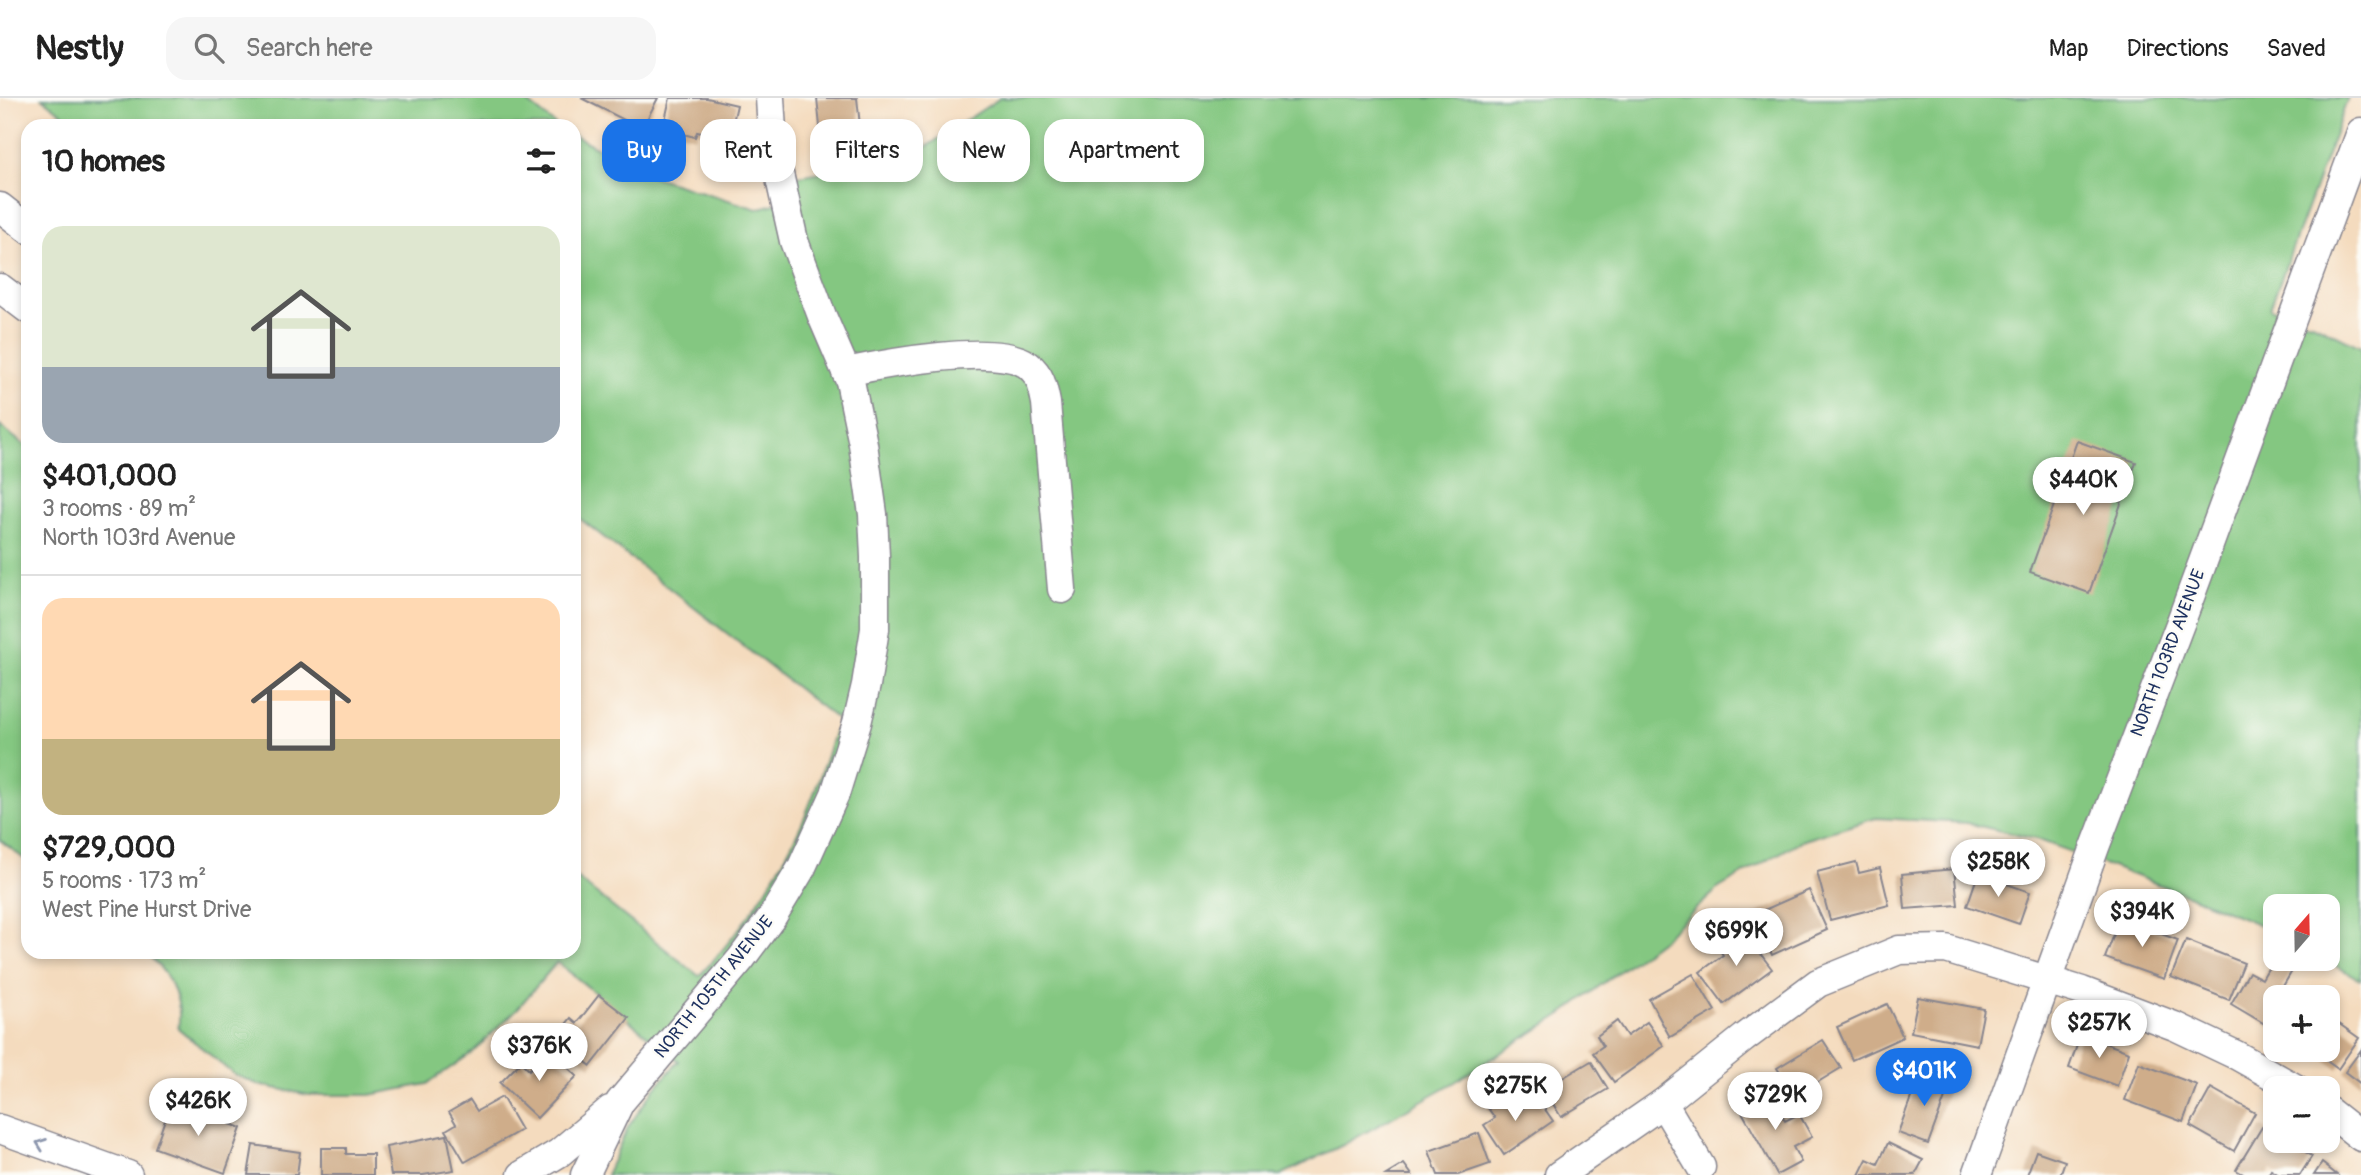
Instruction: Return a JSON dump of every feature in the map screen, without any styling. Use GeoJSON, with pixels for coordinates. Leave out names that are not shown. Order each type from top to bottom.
{"type":"FeatureCollection","features":[{"type":"Feature","properties":{"kind":"street","name":"NORTH 105TH AVENUE"},"geometry":{"type":"LineString","coordinates":[[522,1175],[559,1153],[620,1102],[741,959],[772,917],[811,850],[835,794],[849,753],[866,684],[875,629],[876,557],[863,444],[850,381],[794,241],[773,147],[770,98]]}},
{"type":"Feature","properties":{"kind":"street","name":"NORTH 103RD AVENUE"},"geometry":{"type":"LineString","coordinates":[[1977,1175],[2095,847],[2350,197],[2361,132]]}},
{"type":"Feature","properties":{"kind":"street"},"geometry":{"type":"LineString","coordinates":[[0,207],[21,224]]}},
{"type":"Feature","properties":{"kind":"street"},"geometry":{"type":"LineString","coordinates":[[0,288],[21,304]]}},
{"type":"Feature","properties":{"kind":"street"},"geometry":{"type":"LineString","coordinates":[[846,372],[883,364],[971,356],[1008,357],[1026,364],[1036,372],[1042,382],[1046,403],[1062,589]]}},
{"type":"Feature","properties":{"kind":"street"},"geometry":{"type":"LineString","coordinates":[[1559,1175],[1663,1103],[1818,983],[1899,950],[1946,949],[2082,991],[2177,1027],[2274,1076]]}},
{"type":"Feature","properties":{"kind":"street","name":"NORTH 105TH AVENUE"},"geometry":{"type":"LineString","coordinates":[[585,1175],[620,1102]]}},
{"type":"Feature","properties":{"kind":"street"},"geometry":{"type":"LineString","coordinates":[[1663,1103],[1701,1167]]}},
{"type":"Feature","properties":{"kind":"street"},"geometry":{"type":"LineString","coordinates":[[2340,1120],[2361,1137]]}},
{"type":"Feature","properties":{"kind":"street"},"geometry":{"type":"LineString","coordinates":[[0,1129],[128,1175]]}},
{"type":"Feature","properties":{"kind":"green space"},"geometry":{"type":"Polygon","coordinates":[[[42,98],[522,98],[548,119],[69,119],[42,98]]]}},
{"type":"Feature","properties":{"kind":"green space"},"geometry":{"type":"Polygon","coordinates":[[[1000,98],[2348,98],[2270,308],[2317,325],[2361,347],[2361,980],[2340,968],[2340,894],[2263,894],[2263,926],[2039,840],[1967,823],[1876,818],[1801,841],[1719,888],[1664,938],[1562,1014],[1455,1082],[1343,1145],[1281,1175],[606,1175],[628,1127],[654,1089],[679,1061],[557,962],[518,1008],[473,1052],[427,1084],[370,1095],[309,1095],[259,1085],[233,1074],[178,1028],[176,996],[166,976],[152,959],[581,959],[581,882],[699,976],[727,944],[765,892],[796,836],[814,793],[838,720],[581,519],[581,139],[602,150],[602,182],[671,182],[757,209],[785,201],[781,182],[796,182],[796,176],[810,174],[810,182],[923,182],[923,149],[937,140],[937,182],[1030,182],[1030,119],[968,119],[1000,98]]]}},
{"type":"Feature","properties":{"kind":"green space"},"geometry":{"type":"Polygon","coordinates":[[[0,426],[21,442],[21,856],[0,840],[0,426]]]}},
{"type":"Feature","properties":{"kind":"building"},"geometry":{"type":"Polygon","coordinates":[[[581,98],[658,98],[647,119],[622,119],[581,98]]]}},
{"type":"Feature","properties":{"kind":"building"},"geometry":{"type":"Polygon","coordinates":[[[670,98],[707,98],[737,105],[734,119],[700,119],[700,133],[697,132],[695,137],[686,135],[686,119],[665,119],[670,98]]]}},
{"type":"Feature","properties":{"kind":"building"},"geometry":{"type":"Polygon","coordinates":[[[817,98],[857,98],[859,119],[819,119],[817,98]]]}},
{"type":"Feature","properties":{"kind":"building"},"geometry":{"type":"Polygon","coordinates":[[[2077,441],[2136,462],[2089,593],[2030,572],[2077,441]]]}},
{"type":"Feature","properties":{"kind":"building"},"geometry":{"type":"Polygon","coordinates":[[[1856,862],[1859,873],[1880,868],[1889,905],[1830,920],[1817,872],[1856,862]]]}},
{"type":"Feature","properties":{"kind":"building"},"geometry":{"type":"Polygon","coordinates":[[[1954,869],[1958,905],[1905,909],[1902,874],[1954,869]]]}},
{"type":"Feature","properties":{"kind":"building"},"geometry":{"type":"Polygon","coordinates":[[[1978,874],[2030,892],[2019,924],[1967,906],[1978,874]]]}},
{"type":"Feature","properties":{"kind":"building"},"geometry":{"type":"Polygon","coordinates":[[[1809,890],[1827,930],[1772,955],[1753,915],[1809,890]]]}},
{"type":"Feature","properties":{"kind":"building"},"geometry":{"type":"Polygon","coordinates":[[[2120,919],[2178,940],[2164,979],[2105,958],[2120,919]]]}},
{"type":"Feature","properties":{"kind":"building"},"geometry":{"type":"Polygon","coordinates":[[[1743,931],[1772,969],[1724,1004],[1700,972],[1723,955],[1719,949],[1743,931]]]}},
{"type":"Feature","properties":{"kind":"building"},"geometry":{"type":"Polygon","coordinates":[[[2186,940],[2244,963],[2229,1000],[2171,977],[2186,940]]]}},
{"type":"Feature","properties":{"kind":"building"},"geometry":{"type":"Polygon","coordinates":[[[2267,971],[2292,971],[2284,985],[2263,985],[2263,1023],[2231,1004],[2249,972],[2262,979],[2267,971]]]}},
{"type":"Feature","properties":{"kind":"building"},"geometry":{"type":"Polygon","coordinates":[[[1693,974],[1715,1011],[1670,1037],[1649,999],[1693,974]]]}},
{"type":"Feature","properties":{"kind":"building"},"geometry":{"type":"Polygon","coordinates":[[[599,995],[629,1018],[591,1066],[555,1038],[571,1018],[577,1023],[599,995]]]}},
{"type":"Feature","properties":{"kind":"building"},"geometry":{"type":"Polygon","coordinates":[[[1918,997],[1984,1009],[1977,1045],[1911,1032],[1918,997]]]}},
{"type":"Feature","properties":{"kind":"building"},"geometry":{"type":"Polygon","coordinates":[[[1887,1004],[1903,1037],[1852,1060],[1837,1027],[1887,1004]]]}},
{"type":"Feature","properties":{"kind":"building"},"geometry":{"type":"Polygon","coordinates":[[[1617,1021],[1627,1036],[1647,1022],[1664,1046],[1614,1082],[1593,1053],[1603,1046],[1597,1036],[1617,1021]]]}},
{"type":"Feature","properties":{"kind":"building"},"geometry":{"type":"Polygon","coordinates":[[[2340,1025],[2359,1038],[2338,1069],[2328,1062],[2340,1062],[2340,1025]]]}},
{"type":"Feature","properties":{"kind":"building"},"geometry":{"type":"Polygon","coordinates":[[[2081,1034],[2129,1052],[2117,1086],[2069,1068],[2081,1034]]]}},
{"type":"Feature","properties":{"kind":"building"},"geometry":{"type":"Polygon","coordinates":[[[1823,1040],[1841,1068],[1795,1096],[1777,1068],[1823,1040]]]}},
{"type":"Feature","properties":{"kind":"building"},"geometry":{"type":"Polygon","coordinates":[[[549,1050],[577,1076],[537,1118],[500,1083],[521,1062],[529,1070],[549,1050]]]}},
{"type":"Feature","properties":{"kind":"building"},"geometry":{"type":"Polygon","coordinates":[[[2361,1050],[2361,1084],[2345,1072],[2361,1050]]]}},
{"type":"Feature","properties":{"kind":"building"},"geometry":{"type":"Polygon","coordinates":[[[1591,1061],[1608,1089],[1561,1117],[1544,1089],[1591,1061]]]}},
{"type":"Feature","properties":{"kind":"building"},"geometry":{"type":"Polygon","coordinates":[[[2139,1063],[2197,1085],[2183,1122],[2125,1100],[2139,1063]]]}},
{"type":"Feature","properties":{"kind":"building"},"geometry":{"type":"Polygon","coordinates":[[[1920,1073],[1950,1084],[1928,1144],[1898,1133],[1920,1073]]]}},
{"type":"Feature","properties":{"kind":"building"},"geometry":{"type":"Polygon","coordinates":[[[2211,1088],[2255,1113],[2234,1151],[2190,1126],[2211,1088]]]}},
{"type":"Feature","properties":{"kind":"building"},"geometry":{"type":"Polygon","coordinates":[[[1757,1092],[1765,1106],[1775,1101],[1785,1121],[1799,1114],[1812,1137],[1793,1147],[1801,1162],[1777,1175],[1737,1103],[1757,1092]]]}},
{"type":"Feature","properties":{"kind":"building"},"geometry":{"type":"Polygon","coordinates":[[[1506,1094],[1518,1111],[1537,1098],[1553,1121],[1504,1155],[1484,1125],[1495,1118],[1487,1107],[1506,1094]]]}},
{"type":"Feature","properties":{"kind":"building"},"geometry":{"type":"Polygon","coordinates":[[[502,1097],[521,1130],[465,1162],[446,1130],[456,1124],[449,1112],[470,1100],[477,1111],[502,1097]]]}},
{"type":"Feature","properties":{"kind":"building"},"geometry":{"type":"Polygon","coordinates":[[[171,1102],[241,1128],[225,1173],[155,1148],[171,1102]]]}},
{"type":"Feature","properties":{"kind":"building"},"geometry":{"type":"Polygon","coordinates":[[[2262,1127],[2263,1153],[2307,1153],[2312,1156],[2300,1175],[2279,1175],[2271,1170],[2268,1175],[2245,1175],[2236,1170],[2262,1127]]]}},
{"type":"Feature","properties":{"kind":"building"},"geometry":{"type":"Polygon","coordinates":[[[1479,1133],[1490,1164],[1458,1175],[1438,1175],[1429,1151],[1479,1133]]]}},
{"type":"Feature","properties":{"kind":"building"},"geometry":{"type":"Polygon","coordinates":[[[447,1135],[454,1170],[423,1175],[391,1175],[386,1147],[447,1135]]]}},
{"type":"Feature","properties":{"kind":"building"},"geometry":{"type":"Polygon","coordinates":[[[1888,1143],[1923,1160],[1915,1175],[1859,1175],[1867,1159],[1878,1164],[1888,1143]]]}},
{"type":"Feature","properties":{"kind":"building"},"geometry":{"type":"Polygon","coordinates":[[[253,1145],[300,1152],[297,1175],[248,1175],[253,1145]]]}},
{"type":"Feature","properties":{"kind":"building"},"geometry":{"type":"Polygon","coordinates":[[[321,1148],[346,1148],[346,1154],[373,1154],[373,1175],[321,1175],[321,1148]]]}},
{"type":"Feature","properties":{"kind":"building"},"geometry":{"type":"Polygon","coordinates":[[[2036,1151],[2065,1161],[2060,1175],[2027,1175],[2036,1151]]]}},
{"type":"Feature","properties":{"kind":"building"},"geometry":{"type":"Polygon","coordinates":[[[2322,1163],[2337,1175],[2314,1175],[2322,1163]]]}},
{"type":"Feature","properties":{"kind":"building"},"geometry":{"type":"Polygon","coordinates":[[[1404,1164],[1412,1175],[1386,1175],[1404,1164]]]}}]}
